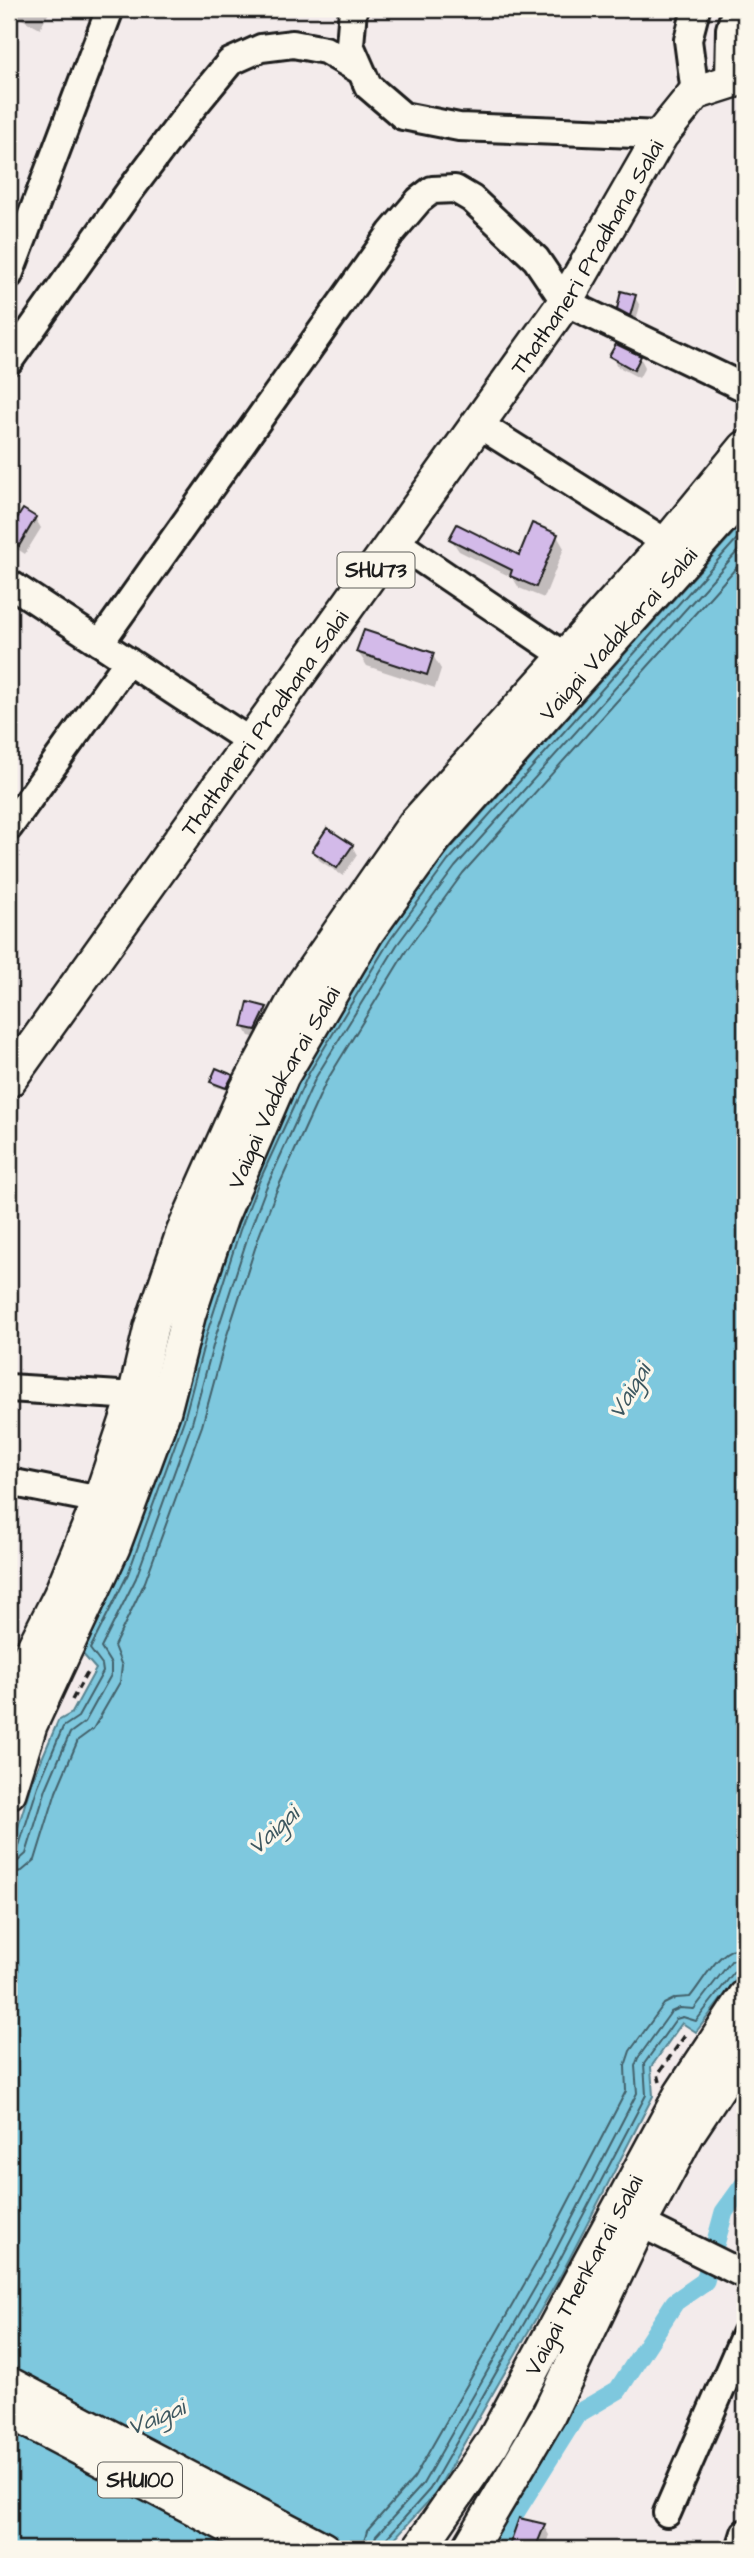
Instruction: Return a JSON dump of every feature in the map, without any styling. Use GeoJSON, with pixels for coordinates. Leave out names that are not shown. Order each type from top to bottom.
{"type":"FeatureCollection","features":[{"type":"Feature","properties":{"kind":"main road"},"geometry":{"type":"LineString","coordinates":[[695,93],[737,79]]}},
{"type":"Feature","properties":{"kind":"main road","name":"Thathaneri Pradhana Salai"},"geometry":{"type":"LineString","coordinates":[[9,1080],[565,302],[660,135],[695,93]]}},
{"type":"Feature","properties":{"kind":"main road","name":"Vaigai Vadakarai Salai"},"geometry":{"type":"LineString","coordinates":[[9,1704],[21,1673],[60,1596],[100,1500],[135,1396],[151,1327],[183,1233],[247,1089],[302,986],[414,825],[667,543],[745,449]]}},
{"type":"Feature","properties":{"kind":"main road","name":"Vaigai Vadakarai Salai"},"geometry":{"type":"LineString","coordinates":[[9,1792],[30,1725],[113,1547],[164,1410],[190,1313],[221,1217],[282,1076],[367,932],[435,838],[745,492]]}},
{"type":"Feature","properties":{"kind":"main road","name":"Vaigai Thenkarai Salai"},"geometry":{"type":"LineString","coordinates":[[419,2549],[493,2442],[681,2094],[745,1997]]}},
{"type":"Feature","properties":{"kind":"main road","name":"Vaigai Thenkarai Salai"},"geometry":{"type":"LineString","coordinates":[[469,2549],[549,2414],[640,2223],[688,2133],[745,2047]]}},
{"type":"Feature","properties":{"kind":"main road","name":"SHU100"},"geometry":{"type":"LineString","coordinates":[[9,2384],[323,2549]]}},
{"type":"Feature","properties":{"kind":"main road","name":"SHU100"},"geometry":{"type":"LineString","coordinates":[[9,2411],[272,2549]]}},
{"type":"Feature","properties":{"kind":"street"},"geometry":{"type":"LineString","coordinates":[[9,275],[110,9]]}},
{"type":"Feature","properties":{"kind":"street"},"geometry":{"type":"LineString","coordinates":[[353,9],[350,45],[368,86],[403,116],[459,127],[660,135]]}},
{"type":"Feature","properties":{"kind":"street"},"geometry":{"type":"LineString","coordinates":[[695,93],[688,40],[696,9]]}},
{"type":"Feature","properties":{"kind":"street"},"geometry":{"type":"LineString","coordinates":[[736,9],[730,29],[737,79]]}},
{"type":"Feature","properties":{"kind":"street"},"geometry":{"type":"LineString","coordinates":[[9,361],[137,181],[230,62],[261,48],[293,44],[325,50],[361,71]]}},
{"type":"Feature","properties":{"kind":"street"},"geometry":{"type":"LineString","coordinates":[[100,643],[391,233],[419,200],[432,190],[455,189],[472,199],[536,259],[565,302],[745,388]]}},
{"type":"Feature","properties":{"kind":"street"},"geometry":{"type":"LineString","coordinates":[[478,424],[667,543]]}},
{"type":"Feature","properties":{"kind":"street"},"geometry":{"type":"LineString","coordinates":[[396,542],[566,657]]}},
{"type":"Feature","properties":{"kind":"street"},"geometry":{"type":"LineString","coordinates":[[9,583],[251,742]]}},
{"type":"Feature","properties":{"kind":"street"},"geometry":{"type":"LineString","coordinates":[[9,827],[128,661]]}},
{"type":"Feature","properties":{"kind":"street"},"geometry":{"type":"LineString","coordinates":[[9,1388],[135,1396]]}},
{"type":"Feature","properties":{"kind":"street"},"geometry":{"type":"LineString","coordinates":[[9,1482],[100,1500]]}},
{"type":"Feature","properties":{"kind":"street"},"geometry":{"type":"LineString","coordinates":[[640,2223],[723,2264]]}},
{"type":"Feature","properties":{"kind":"street"},"geometry":{"type":"LineString","coordinates":[[667,2512],[735,2387],[745,2334]]}},
{"type":"Feature","properties":{"kind":"street"},"geometry":{"type":"LineString","coordinates":[[740,2549],[745,2533]]}},
{"type":"Feature","properties":{"kind":"path"},"geometry":{"type":"LineString","coordinates":[[662,2091],[658,2074],[686,2034]]}},
{"type":"Feature","properties":{"kind":"water","name":"Vaigai"},"geometry":{"type":"Polygon","coordinates":[[[745,520],[745,1968],[696,2032],[682,2023],[651,2067],[653,2096],[562,2273],[435,2494],[385,2549],[9,2549],[9,1857],[31,1784],[58,1721],[72,1713],[96,1669],[81,1652],[121,1572],[177,1417],[234,1228],[302,1070],[384,936],[443,857],[745,520]]]}},
{"type":"Feature","properties":{"kind":"building"},"geometry":{"type":"Polygon","coordinates":[[[621,291],[636,295],[630,316],[617,309],[621,291]]]}},
{"type":"Feature","properties":{"kind":"building"},"geometry":{"type":"Polygon","coordinates":[[[616,344],[641,356],[634,370],[609,356],[616,344]]]}},
{"type":"Feature","properties":{"kind":"building"},"geometry":{"type":"Polygon","coordinates":[[[23,509],[36,517],[19,546],[9,539],[9,531],[23,509]]]}},
{"type":"Feature","properties":{"kind":"building"},"geometry":{"type":"Polygon","coordinates":[[[532,523],[558,534],[536,587],[510,576],[512,570],[449,539],[457,524],[519,555],[532,523]]]}},
{"type":"Feature","properties":{"kind":"building"},"geometry":{"type":"Polygon","coordinates":[[[364,630],[434,653],[427,675],[356,652],[364,630]]]}},
{"type":"Feature","properties":{"kind":"building"},"geometry":{"type":"Polygon","coordinates":[[[327,828],[353,845],[337,868],[312,851],[327,828]]]}},
{"type":"Feature","properties":{"kind":"building"},"geometry":{"type":"Polygon","coordinates":[[[248,1002],[267,1007],[256,1030],[242,1027],[248,1002]]]}},
{"type":"Feature","properties":{"kind":"building"},"geometry":{"type":"Polygon","coordinates":[[[216,1068],[233,1075],[226,1088],[210,1082],[216,1068]]]}},
{"type":"Feature","properties":{"kind":"building"},"geometry":{"type":"Polygon","coordinates":[[[519,2518],[545,2524],[535,2549],[508,2549],[519,2518]]]}},
{"type":"Feature","properties":{"kind":"waterway"},"geometry":{"type":"LineString","coordinates":[[499,2549],[502,2534],[577,2414],[618,2390],[675,2302],[705,2281],[724,2212],[745,2183]]}}]}
